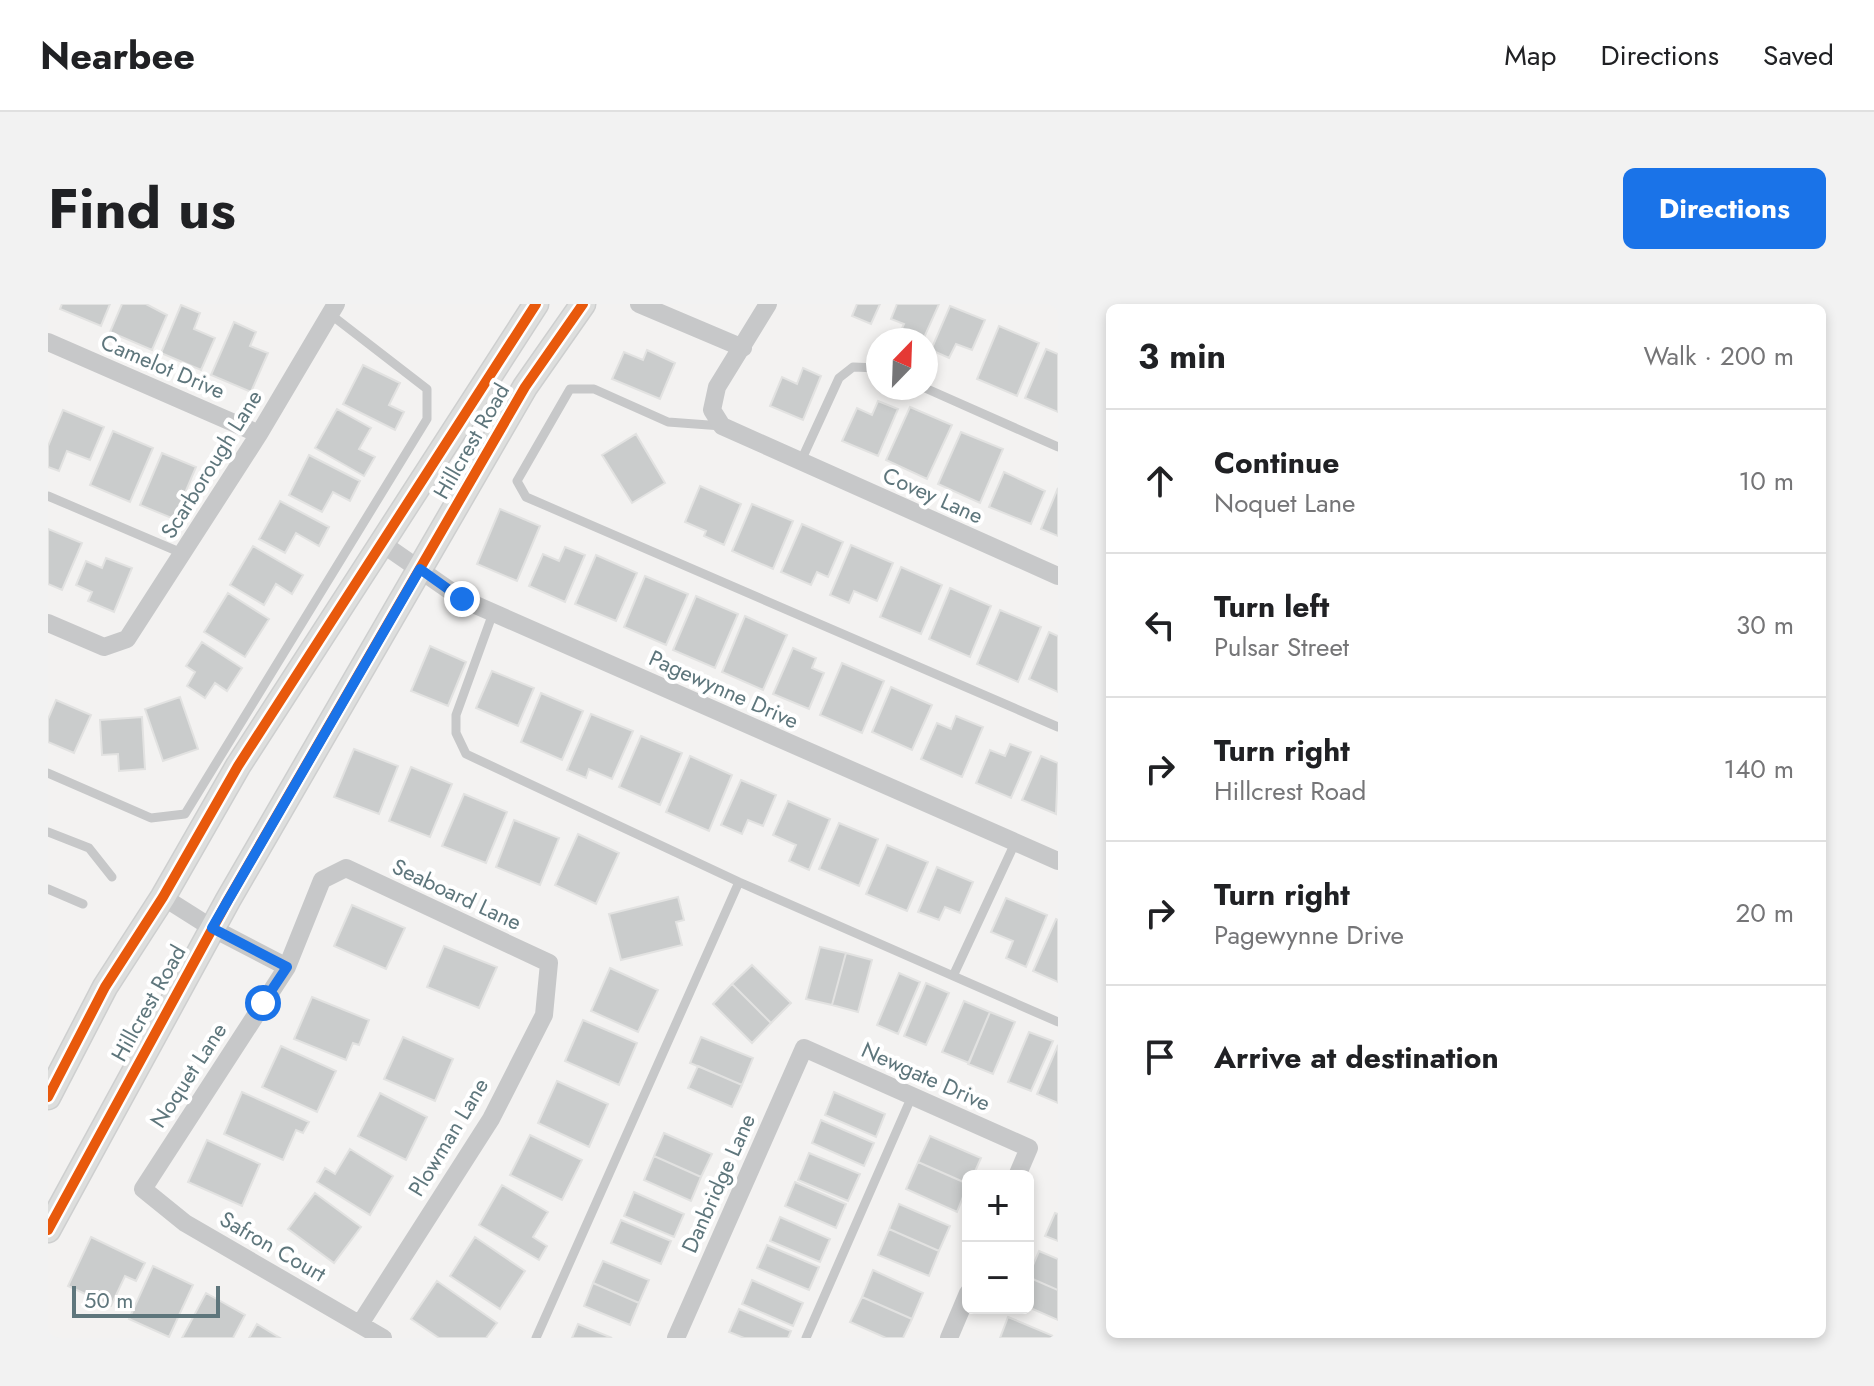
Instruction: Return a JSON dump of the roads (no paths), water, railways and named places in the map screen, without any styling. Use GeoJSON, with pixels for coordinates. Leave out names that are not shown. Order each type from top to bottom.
{"type":"FeatureCollection","features":[{"type":"Feature","properties":{"kind":"main road","name":"Hillcrest Road"},"geometry":{"type":"LineString","coordinates":[[48,1097],[105,987],[163,897],[238,766],[536,304]]}},
{"type":"Feature","properties":{"kind":"main road","name":"Hillcrest Road"},"geometry":{"type":"LineString","coordinates":[[48,1230],[212,928],[525,387],[583,304]]}},
{"type":"Feature","properties":{"kind":"street"},"geometry":{"type":"LineString","coordinates":[[639,304],[743,348]]}},
{"type":"Feature","properties":{"kind":"street"},"geometry":{"type":"LineString","coordinates":[[722,426],[712,410],[712,399],[768,304]]}},
{"type":"Feature","properties":{"kind":"street","name":"Scarborough Lane"},"geometry":{"type":"LineString","coordinates":[[48,623],[104,647],[120,644],[139,625],[333,309]]}},
{"type":"Feature","properties":{"kind":"street","name":"Camelot Drive"},"geometry":{"type":"LineString","coordinates":[[48,342],[259,434]]}},
{"type":"Feature","properties":{"kind":"street","name":"Covey Lane"},"geometry":{"type":"LineString","coordinates":[[722,426],[794,461],[1058,576]]}},
{"type":"Feature","properties":{"kind":"street","name":"Pagewynne Drive"},"geometry":{"type":"LineString","coordinates":[[380,542],[462,599],[1058,861]]}},
{"type":"Feature","properties":{"kind":"street","name":"Seaboard Lane"},"geometry":{"type":"LineString","coordinates":[[346,868],[549,963]]}},
{"type":"Feature","properties":{"kind":"street","name":"Noquet Lane"},"geometry":{"type":"LineString","coordinates":[[143,1189],[287,967],[322,880],[346,868]]}},
{"type":"Feature","properties":{"kind":"street"},"geometry":{"type":"LineString","coordinates":[[163,897],[212,928],[287,967]]}},
{"type":"Feature","properties":{"kind":"street","name":"Plowman Lane"},"geometry":{"type":"LineString","coordinates":[[360,1324],[491,1119],[544,1015],[549,963]]}},
{"type":"Feature","properties":{"kind":"street","name":"Newgate Drive"},"geometry":{"type":"LineString","coordinates":[[804,1048],[1029,1148],[1020,1170]]}},
{"type":"Feature","properties":{"kind":"street","name":"Danbridge Lane"},"geometry":{"type":"LineString","coordinates":[[676,1338],[804,1048]]}},
{"type":"Feature","properties":{"kind":"street","name":"Safron Court"},"geometry":{"type":"LineString","coordinates":[[143,1189],[185,1223],[383,1338]]}},
{"type":"Feature","properties":{"kind":"street"},"geometry":{"type":"LineString","coordinates":[[949,1338],[962,1307]]}},
{"type":"Feature","properties":{"kind":"lane"},"geometry":{"type":"LineString","coordinates":[[48,773],[151,818],[185,814],[427,419],[427,389],[333,309]]}},
{"type":"Feature","properties":{"kind":"lane"},"geometry":{"type":"LineString","coordinates":[[794,461],[845,371],[853,367],[866,368]]}},
{"type":"Feature","properties":{"kind":"lane"},"geometry":{"type":"LineString","coordinates":[[722,426],[668,422],[594,389],[570,389],[517,481],[526,497],[1058,727]]}},
{"type":"Feature","properties":{"kind":"lane"},"geometry":{"type":"LineString","coordinates":[[938,394],[1058,447]]}},
{"type":"Feature","properties":{"kind":"lane"},"geometry":{"type":"LineString","coordinates":[[48,496],[184,554]]}},
{"type":"Feature","properties":{"kind":"lane"},"geometry":{"type":"LineString","coordinates":[[493,613],[456,715],[456,733],[466,754],[739,882],[1058,1022]]}},
{"type":"Feature","properties":{"kind":"lane"},"geometry":{"type":"LineString","coordinates":[[48,832],[89,848],[112,877]]}},
{"type":"Feature","properties":{"kind":"lane"},"geometry":{"type":"LineString","coordinates":[[954,974],[1015,843]]}},
{"type":"Feature","properties":{"kind":"lane"},"geometry":{"type":"LineString","coordinates":[[536,1338],[739,882]]}},
{"type":"Feature","properties":{"kind":"lane"},"geometry":{"type":"LineString","coordinates":[[48,889],[83,904]]}},
{"type":"Feature","properties":{"kind":"lane"},"geometry":{"type":"LineString","coordinates":[[806,1338],[912,1096]]}}]}
